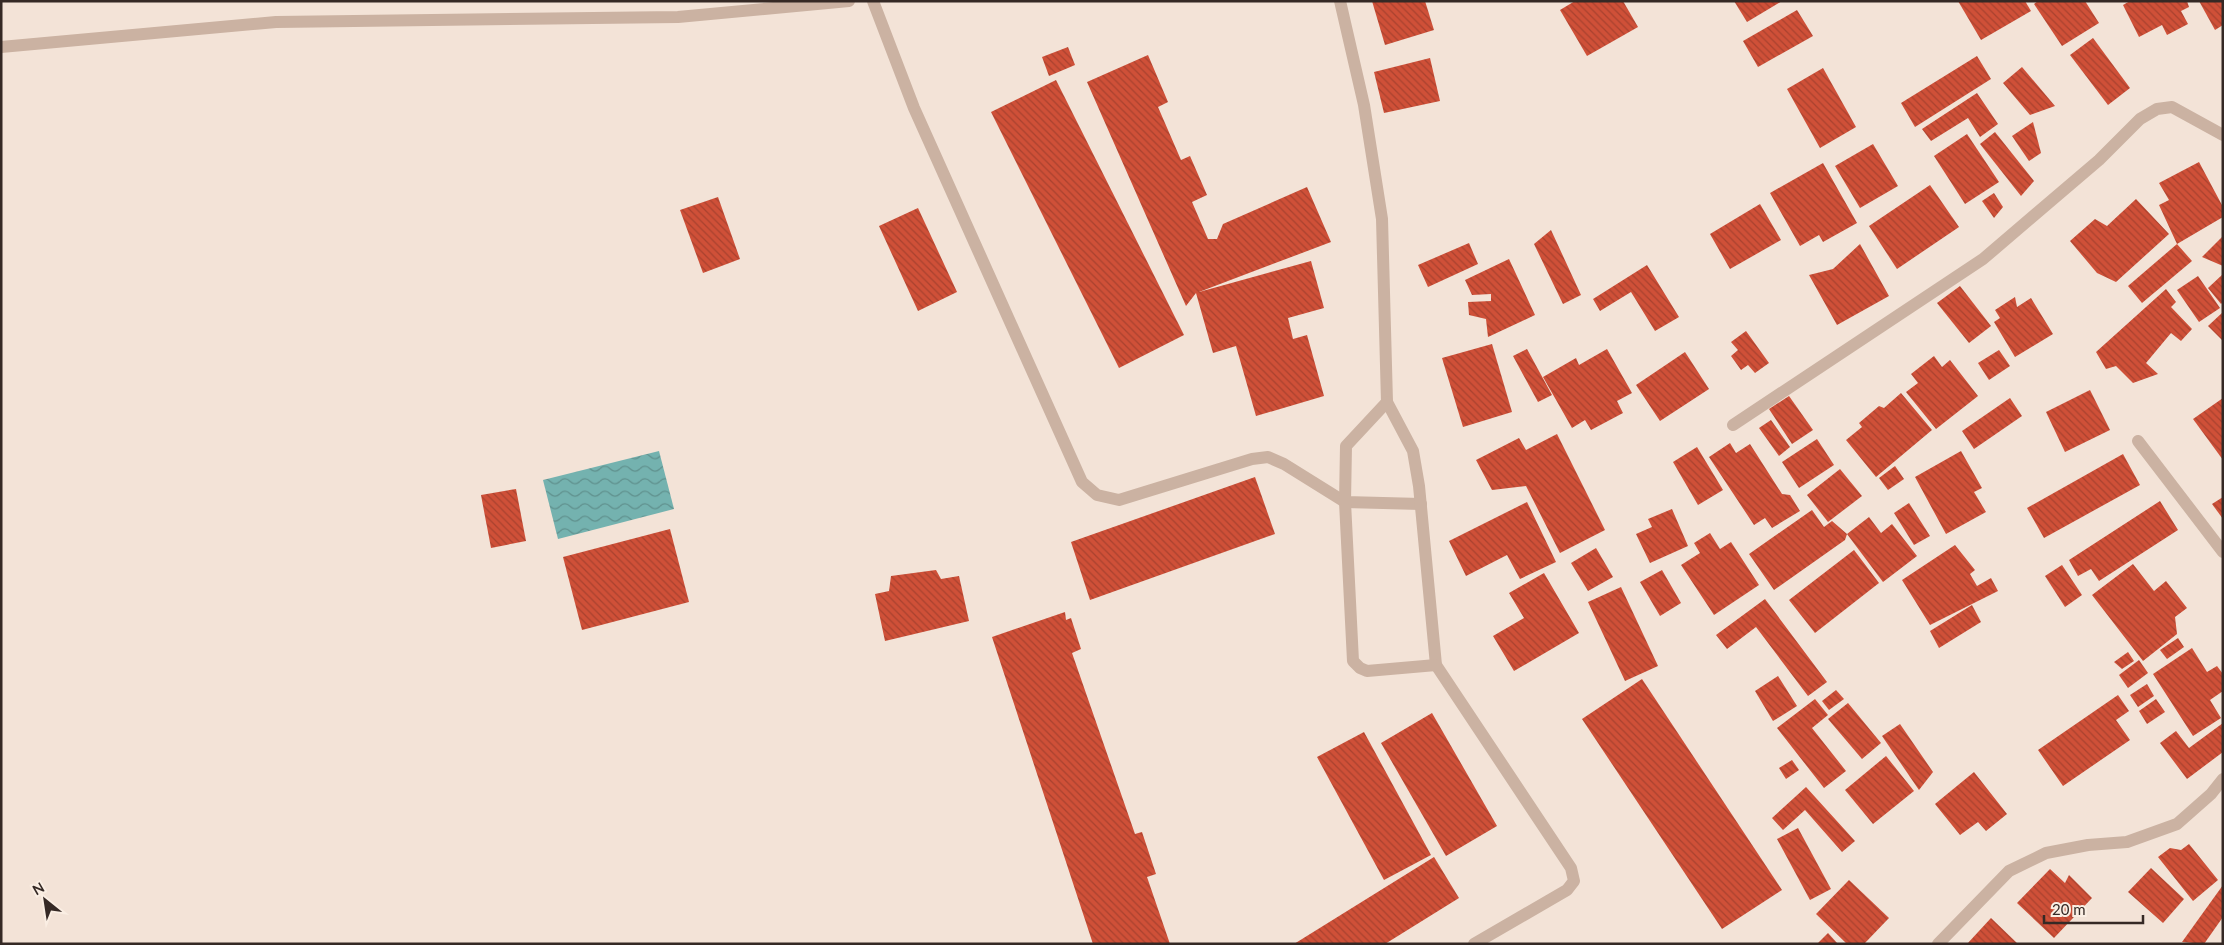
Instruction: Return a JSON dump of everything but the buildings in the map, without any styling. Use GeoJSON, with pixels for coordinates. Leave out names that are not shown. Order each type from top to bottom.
{"type":"FeatureCollection","features":[{"type":"Feature","properties":{"kind":"street"},"geometry":{"type":"LineString","coordinates":[[1,47],[276,22],[678,17],[849,1]]}},
{"type":"Feature","properties":{"kind":"street"},"geometry":{"type":"LineString","coordinates":[[873,1],[914,108],[1082,482],[1097,495],[1119,500],[1252,459],[1268,457],[1284,464],[1345,502],[1421,504]]}},
{"type":"Feature","properties":{"kind":"street"},"geometry":{"type":"LineString","coordinates":[[1340,1],[1364,104],[1382,219],[1386,402],[1413,451],[1421,504],[1436,665],[1571,868],[1574,881],[1568,890],[1474,944]]}},
{"type":"Feature","properties":{"kind":"street"},"geometry":{"type":"LineString","coordinates":[[1733,425],[1983,259],[2099,160],[2140,119],[2157,109],[2172,107],[2223,134]]}},
{"type":"Feature","properties":{"kind":"street"},"geometry":{"type":"LineString","coordinates":[[1386,402],[1346,446],[1345,502],[1354,661],[1360,668],[1367,671],[1436,665]]}},
{"type":"Feature","properties":{"kind":"street"},"geometry":{"type":"LineString","coordinates":[[2138,441],[2223,552]]}},
{"type":"Feature","properties":{"kind":"street"},"geometry":{"type":"LineString","coordinates":[[1938,944],[2009,870],[2046,853],[2088,845],[2127,842],[2177,824],[2223,779]]}},
{"type":"Feature","properties":{"kind":"water"},"geometry":{"type":"Polygon","coordinates":[[[659,451],[674,509],[558,539],[543,480],[659,451]]]}}]}
